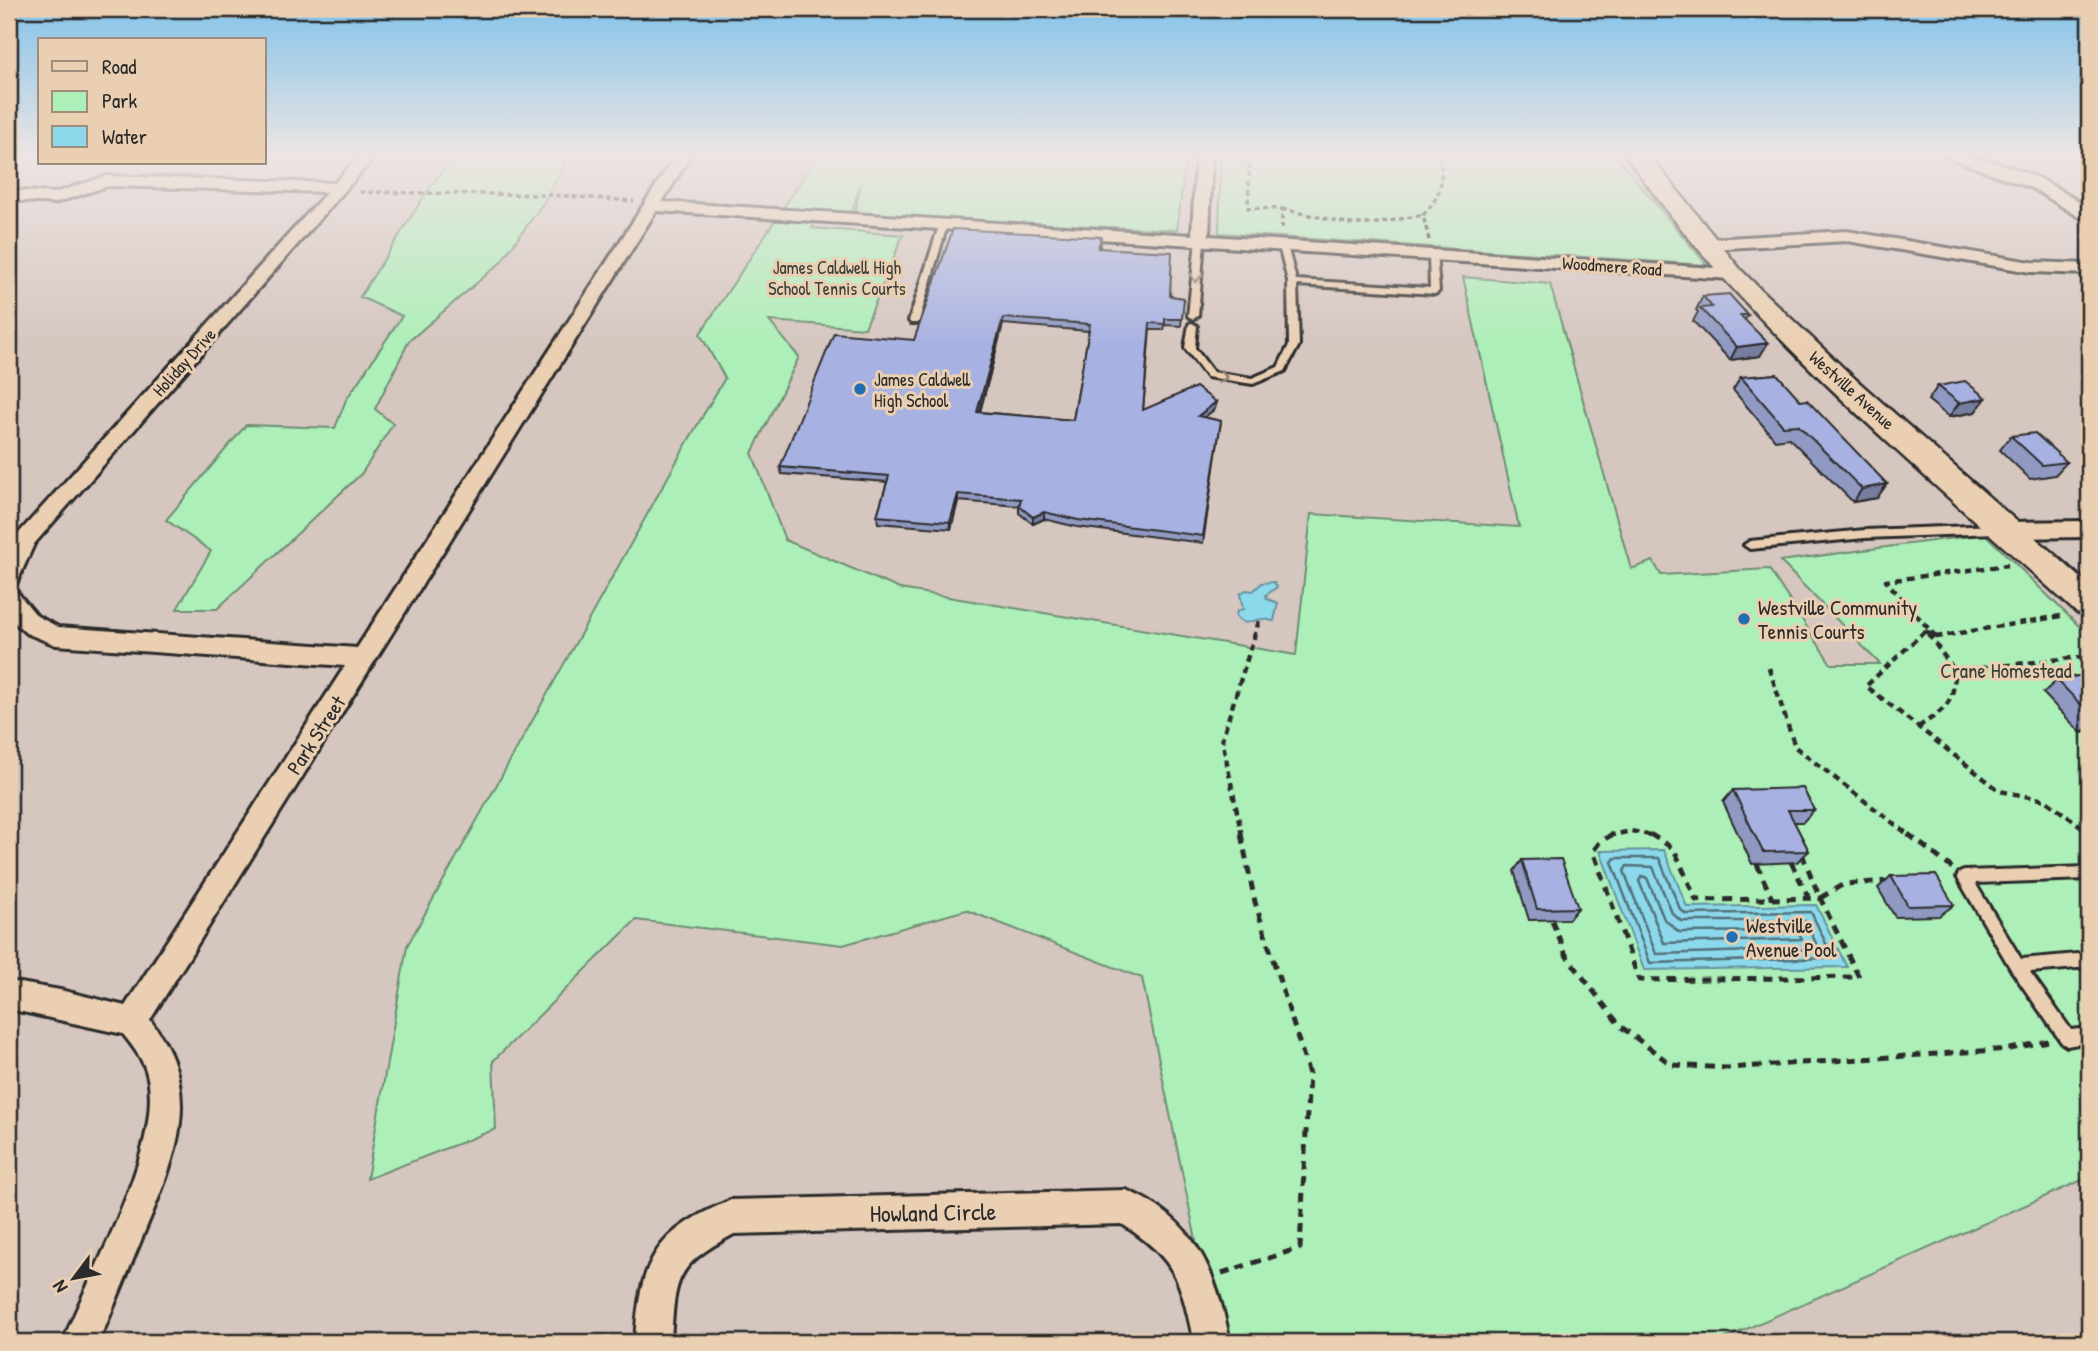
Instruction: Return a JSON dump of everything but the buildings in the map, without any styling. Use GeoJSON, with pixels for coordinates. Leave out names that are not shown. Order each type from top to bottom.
{"type":"FeatureCollection","features":[{"type":"Feature","properties":{"kind":"street","name":"Holiday Drive"},"geometry":{"type":"LineString","coordinates":[[9,576],[14,548],[312,218]]}},
{"type":"Feature","properties":{"kind":"street","name":"Park Street"},"geometry":{"type":"LineString","coordinates":[[132,1023],[366,658],[642,218]]}},
{"type":"Feature","properties":{"kind":"street","name":"Woodmere Road"},"geometry":{"type":"LineString","coordinates":[[836,218],[1731,274]]}},
{"type":"Feature","properties":{"kind":"street"},"geometry":{"type":"LineString","coordinates":[[1200,241],[1201,218]]}},
{"type":"Feature","properties":{"kind":"street","name":"Westville Avenue"},"geometry":{"type":"LineString","coordinates":[[1687,218],[1731,274],[1843,383],[2089,604]]}},
{"type":"Feature","properties":{"kind":"street"},"geometry":{"type":"LineString","coordinates":[[1708,244],[1847,236],[2031,267],[2089,269]]}},
{"type":"Feature","properties":{"kind":"street"},"geometry":{"type":"LineString","coordinates":[[2008,530],[2089,529]]}},
{"type":"Feature","properties":{"kind":"street"},"geometry":{"type":"LineString","coordinates":[[9,598],[18,615],[33,628],[56,636],[366,658]]}},
{"type":"Feature","properties":{"kind":"street"},"geometry":{"type":"LineString","coordinates":[[9,995],[60,1004],[132,1023],[153,1047],[166,1094],[163,1133],[150,1176],[81,1342]]}},
{"type":"Feature","properties":{"kind":"street","name":"Howland Circle"},"geometry":{"type":"LineString","coordinates":[[653,1342],[656,1297],[664,1270],[681,1247],[731,1217],[1126,1208],[1159,1227],[1181,1247],[1198,1280],[1212,1342]]}},
{"type":"Feature","properties":{"kind":"lane"},"geometry":{"type":"LineString","coordinates":[[914,321],[943,225]]}},
{"type":"Feature","properties":{"kind":"lane"},"geometry":{"type":"LineString","coordinates":[[1200,241],[1190,348],[1210,375],[1253,381],[1282,369],[1294,345],[1292,282],[1283,246]]}},
{"type":"Feature","properties":{"kind":"lane"},"geometry":{"type":"LineString","coordinates":[[1292,282],[1435,291],[1433,254]]}},
{"type":"Feature","properties":{"kind":"lane"},"geometry":{"type":"LineString","coordinates":[[1750,545],[1865,534],[1980,528],[2008,530]]}},
{"type":"Feature","properties":{"kind":"lane"},"geometry":{"type":"LineString","coordinates":[[2089,873],[1964,877],[2017,966],[2067,1038],[2089,1035]]}},
{"type":"Feature","properties":{"kind":"lane"},"geometry":{"type":"LineString","coordinates":[[2017,966],[2089,960]]}},
{"type":"Feature","properties":{"kind":"path"},"geometry":{"type":"LineString","coordinates":[[1282,218],[1283,246]]}},
{"type":"Feature","properties":{"kind":"path"},"geometry":{"type":"LineString","coordinates":[[1324,218],[1351,224],[1372,224],[1406,218]]}},
{"type":"Feature","properties":{"kind":"path"},"geometry":{"type":"LineString","coordinates":[[1424,218],[1433,254]]}},
{"type":"Feature","properties":{"kind":"path"},"geometry":{"type":"LineString","coordinates":[[1936,637],[1886,581],[2010,564]]}},
{"type":"Feature","properties":{"kind":"path"},"geometry":{"type":"LineString","coordinates":[[1926,631],[1936,637],[2062,615],[2053,607]]}},
{"type":"Feature","properties":{"kind":"path"},"geometry":{"type":"LineString","coordinates":[[1198,1280],[1300,1248],[1309,1074],[1255,902],[1222,739],[1259,621]]}},
{"type":"Feature","properties":{"kind":"path"},"geometry":{"type":"LineString","coordinates":[[1918,727],[1951,704],[1955,692],[1955,671],[1926,631]]}},
{"type":"Feature","properties":{"kind":"path"},"geometry":{"type":"LineString","coordinates":[[1926,631],[1866,686],[2000,791],[2045,800],[2089,832]]}},
{"type":"Feature","properties":{"kind":"path"},"geometry":{"type":"LineString","coordinates":[[1955,671],[2089,656]]}},
{"type":"Feature","properties":{"kind":"path"},"geometry":{"type":"LineString","coordinates":[[1769,668],[1795,747],[1964,877]]}},
{"type":"Feature","properties":{"kind":"path"},"geometry":{"type":"LineString","coordinates":[[1800,849],[1820,898],[1859,976],[1639,980],[1593,851],[1598,841],[1606,835],[1628,831],[1644,834],[1674,849],[1696,900],[1820,898],[1844,884],[1902,880]]}},
{"type":"Feature","properties":{"kind":"path"},"geometry":{"type":"LineString","coordinates":[[1791,862],[1809,898]]}},
{"type":"Feature","properties":{"kind":"path"},"geometry":{"type":"LineString","coordinates":[[1756,864],[1772,899]]}},
{"type":"Feature","properties":{"kind":"path"},"geometry":{"type":"LineString","coordinates":[[1552,921],[1566,955],[1620,1026],[1672,1065],[1742,1067],[2010,1049],[2067,1038]]}},
{"type":"Feature","properties":{"kind":"green space"},"geometry":{"type":"Polygon","coordinates":[[[410,218],[532,218],[500,263],[409,341],[375,409],[393,424],[362,473],[217,609],[177,609],[211,551],[166,520],[246,425],[335,428],[346,400],[402,316],[360,297],[410,218]]]}},
{"type":"Feature","properties":{"kind":"green space"},"geometry":{"type":"Polygon","coordinates":[[[776,218],[816,218],[812,228],[903,235],[865,328],[769,321],[799,357],[752,453],[785,540],[900,589],[1296,655],[1311,514],[1519,527],[1463,277],[1550,284],[1631,569],[1653,561],[1661,575],[1769,569],[1831,664],[1880,664],[1780,561],[1985,534],[2089,636],[2089,1177],[1717,1342],[1217,1342],[1142,978],[966,910],[843,945],[636,920],[493,1061],[496,1129],[367,1179],[407,946],[725,378],[700,334],[776,218]]]}},
{"type":"Feature","properties":{"kind":"green space"},"geometry":{"type":"Polygon","coordinates":[[[920,218],[1178,218],[1177,230],[920,218]]]}},
{"type":"Feature","properties":{"kind":"green space"},"geometry":{"type":"Polygon","coordinates":[[[1219,218],[1668,218],[1707,265],[1219,233],[1219,218]]]}},
{"type":"Feature","properties":{"kind":"water"},"geometry":{"type":"Polygon","coordinates":[[[1274,582],[1277,587],[1266,595],[1267,599],[1278,603],[1274,621],[1263,619],[1246,623],[1236,616],[1237,611],[1243,609],[1240,594],[1246,590],[1253,591],[1262,583],[1274,582]]]}},
{"type":"Feature","properties":{"kind":"water","name":"Westville Avenue Pool"},"geometry":{"type":"Polygon","coordinates":[[[1664,850],[1687,907],[1816,905],[1847,967],[1644,970],[1600,851],[1664,850]]]}},
{"type":"Feature","properties":{"kind":"place","name":"James Caldwell High School"},"geometry":{"type":"Point","coordinates":[860,389]}},
{"type":"Feature","properties":{"kind":"place","name":"Westville Community Tennis Courts"},"geometry":{"type":"Point","coordinates":[1744,619]}},
{"type":"Feature","properties":{"kind":"place","name":"Westville Avenue Pool"},"geometry":{"type":"Point","coordinates":[1732,937]}},
{"type":"Feature","properties":{"kind":"park label","name":"James Caldwell High School Tennis Courts"},"geometry":{"type":"Point","coordinates":[837,277]}},
{"type":"Feature","properties":{"kind":"park label","name":"Crane Homestead"},"geometry":{"type":"Point","coordinates":[2006,670]}}]}
